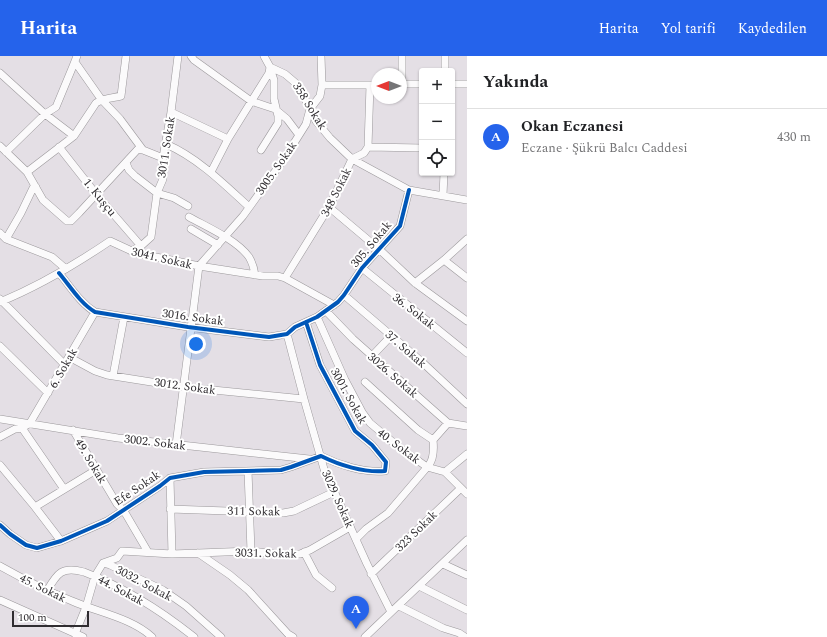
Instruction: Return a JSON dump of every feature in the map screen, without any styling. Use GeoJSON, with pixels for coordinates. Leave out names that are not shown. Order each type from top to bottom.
{"type":"FeatureCollection","features":[{"type":"Feature","properties":{"kind":"street"},"geometry":{"type":"LineString","coordinates":[[27,172],[74,136],[96,103],[101,99],[111,99],[121,96],[126,56]]}},
{"type":"Feature","properties":{"kind":"street","name":"3011. Sokak"},"geometry":{"type":"LineString","coordinates":[[141,246],[151,237],[157,193],[163,179],[163,158],[171,112],[178,56]]}},
{"type":"Feature","properties":{"kind":"street"},"geometry":{"type":"LineString","coordinates":[[191,56],[194,60],[251,102],[275,109],[287,119],[299,135]]}},
{"type":"Feature","properties":{"kind":"street"},"geometry":{"type":"LineString","coordinates":[[211,172],[228,139],[269,74],[270,67],[264,56]]}},
{"type":"Feature","properties":{"kind":"street"},"geometry":{"type":"LineString","coordinates":[[261,150],[278,123],[278,116],[275,109],[274,80],[268,56]]}},
{"type":"Feature","properties":{"kind":"street","name":"3005. Sokak"},"geometry":{"type":"LineString","coordinates":[[199,266],[243,216],[284,160],[306,124],[310,109],[320,96],[322,85],[321,56]]}},
{"type":"Feature","properties":{"kind":"street"},"geometry":{"type":"LineString","coordinates":[[402,56],[402,68]]}},
{"type":"Feature","properties":{"kind":"street"},"geometry":{"type":"LineString","coordinates":[[445,56],[445,68]]}},
{"type":"Feature","properties":{"kind":"street"},"geometry":{"type":"LineString","coordinates":[[76,59],[101,99],[120,119],[143,150]]}},
{"type":"Feature","properties":{"kind":"street"},"geometry":{"type":"LineString","coordinates":[[6,152],[45,114],[56,107],[76,59]]}},
{"type":"Feature","properties":{"kind":"street","name":"358 Sokak"},"geometry":{"type":"LineString","coordinates":[[270,67],[292,78],[298,85],[316,121],[330,138],[352,159]]}},
{"type":"Feature","properties":{"kind":"street"},"geometry":{"type":"LineString","coordinates":[[0,73],[45,114],[74,136]]}},
{"type":"Feature","properties":{"kind":"street"},"geometry":{"type":"LineString","coordinates":[[407,84],[419,84]]}},
{"type":"Feature","properties":{"kind":"street"},"geometry":{"type":"LineString","coordinates":[[455,84],[467,84]]}},
{"type":"Feature","properties":{"kind":"street"},"geometry":{"type":"LineString","coordinates":[[322,85],[371,85]]}},
{"type":"Feature","properties":{"kind":"street"},"geometry":{"type":"LineString","coordinates":[[352,159],[364,153],[368,146],[371,104]]}},
{"type":"Feature","properties":{"kind":"street"},"geometry":{"type":"LineString","coordinates":[[171,112],[228,139]]}},
{"type":"Feature","properties":{"kind":"street"},"geometry":{"type":"LineString","coordinates":[[166,144],[177,149],[211,172],[249,207]]}},
{"type":"Feature","properties":{"kind":"street"},"geometry":{"type":"LineString","coordinates":[[0,146],[27,172],[43,200],[67,221],[71,221],[138,149],[163,158]]}},
{"type":"Feature","properties":{"kind":"street"},"geometry":{"type":"LineString","coordinates":[[368,146],[419,148]]}},
{"type":"Feature","properties":{"kind":"street","name":"1. Kuşçu"},"geometry":{"type":"LineString","coordinates":[[59,147],[96,194],[141,246]]}},
{"type":"Feature","properties":{"kind":"street","name":"348 Sokak"},"geometry":{"type":"LineString","coordinates":[[285,278],[329,207],[352,159],[409,190]]}},
{"type":"Feature","properties":{"kind":"street"},"geometry":{"type":"LineString","coordinates":[[126,163],[129,170],[135,176],[157,193],[174,198],[188,206]]}},
{"type":"Feature","properties":{"kind":"street"},"geometry":{"type":"LineString","coordinates":[[443,195],[444,176]]}},
{"type":"Feature","properties":{"kind":"street"},"geometry":{"type":"LineString","coordinates":[[6,239],[34,188],[36,187]]}},
{"type":"Feature","properties":{"kind":"street"},"geometry":{"type":"LineString","coordinates":[[409,190],[467,200]]}},
{"type":"Feature","properties":{"kind":"street","name":"305. Sokak"},"geometry":{"type":"LineString","coordinates":[[334,305],[344,295],[362,268],[380,250],[400,226],[409,190]]}},
{"type":"Feature","properties":{"kind":"street"},"geometry":{"type":"LineString","coordinates":[[329,207],[380,250],[415,283],[467,321]]}},
{"type":"Feature","properties":{"kind":"street"},"geometry":{"type":"LineString","coordinates":[[189,217],[225,237],[248,255],[255,274]]}},
{"type":"Feature","properties":{"kind":"street"},"geometry":{"type":"LineString","coordinates":[[191,229],[218,245]]}},
{"type":"Feature","properties":{"kind":"street"},"geometry":{"type":"LineString","coordinates":[[0,233],[6,239],[52,257],[66,269]]}},
{"type":"Feature","properties":{"kind":"street"},"geometry":{"type":"LineString","coordinates":[[415,283],[467,239]]}},
{"type":"Feature","properties":{"kind":"street","name":"3041. Sokak"},"geometry":{"type":"LineString","coordinates":[[1,300],[30,289],[66,269],[110,241],[130,251],[199,266],[285,278],[334,305]]}},
{"type":"Feature","properties":{"kind":"street"},"geometry":{"type":"LineString","coordinates":[[130,251],[141,246]]}},
{"type":"Feature","properties":{"kind":"street"},"geometry":{"type":"LineString","coordinates":[[444,260],[467,278]]}},
{"type":"Feature","properties":{"kind":"street"},"geometry":{"type":"LineString","coordinates":[[176,445],[199,266]]}},
{"type":"Feature","properties":{"kind":"street","name":"36. Sokak"},"geometry":{"type":"LineString","coordinates":[[362,268],[467,353]]}},
{"type":"Feature","properties":{"kind":"street"},"geometry":{"type":"LineString","coordinates":[[59,273],[89,308],[95,312]]}},
{"type":"Feature","properties":{"kind":"street","name":"37. Sokak"},"geometry":{"type":"LineString","coordinates":[[344,295],[422,362],[467,404]]}},
{"type":"Feature","properties":{"kind":"street"},"geometry":{"type":"LineString","coordinates":[[1,300],[65,365]]}},
{"type":"Feature","properties":{"kind":"street","name":"3016. Sokak"},"geometry":{"type":"LineString","coordinates":[[95,312],[191,328],[269,337],[287,334],[317,317],[334,305]]}},
{"type":"Feature","properties":{"kind":"street","name":"3026. Sokak"},"geometry":{"type":"LineString","coordinates":[[326,311],[353,339],[448,423]]}},
{"type":"Feature","properties":{"kind":"street","name":"6. Sokak"},"geometry":{"type":"LineString","coordinates":[[30,423],[95,312]]}},
{"type":"Feature","properties":{"kind":"street"},"geometry":{"type":"LineString","coordinates":[[113,376],[124,317]]}},
{"type":"Feature","properties":{"kind":"street","name":"40. Sokak"},"geometry":{"type":"LineString","coordinates":[[317,317],[345,380],[366,417],[376,430],[427,467],[445,472],[467,494]]}},
{"type":"Feature","properties":{"kind":"street","name":"3001. Sokak"},"geometry":{"type":"LineString","coordinates":[[306,322],[320,365],[334,394],[355,431],[372,445],[386,462],[385,471],[374,472],[332,461],[320,456]]}},
{"type":"Feature","properties":{"kind":"street","name":"3029. Sokak"},"geometry":{"type":"LineString","coordinates":[[287,334],[324,469],[371,574],[391,612]]}},
{"type":"Feature","properties":{"kind":"street"},"geometry":{"type":"LineString","coordinates":[[372,356],[390,336]]}},
{"type":"Feature","properties":{"kind":"street"},"geometry":{"type":"LineString","coordinates":[[0,346],[48,393]]}},
{"type":"Feature","properties":{"kind":"street","name":"3012. Sokak"},"geometry":{"type":"LineString","coordinates":[[69,357],[95,371],[113,376],[183,387],[304,399]]}},
{"type":"Feature","properties":{"kind":"street"},"geometry":{"type":"LineString","coordinates":[[356,539],[366,529],[388,513],[429,465],[433,459],[434,447],[433,440],[418,430],[365,382]]}},
{"type":"Feature","properties":{"kind":"street","name":"3002. Sokak"},"geometry":{"type":"LineString","coordinates":[[0,419],[118,438],[310,459]]}},
{"type":"Feature","properties":{"kind":"street"},"geometry":{"type":"LineString","coordinates":[[0,437],[30,423]]}},
{"type":"Feature","properties":{"kind":"street"},"geometry":{"type":"LineString","coordinates":[[433,440],[448,423],[467,426]]}},
{"type":"Feature","properties":{"kind":"street"},"geometry":{"type":"LineString","coordinates":[[22,428],[64,489]]}},
{"type":"Feature","properties":{"kind":"street","name":"49. Sokak"},"geometry":{"type":"LineString","coordinates":[[73,430],[96,470],[117,504],[123,509],[148,552]]}},
{"type":"Feature","properties":{"kind":"street"},"geometry":{"type":"LineString","coordinates":[[445,472],[467,454]]}},
{"type":"Feature","properties":{"kind":"street","name":"Efe Sokak"},"geometry":{"type":"LineString","coordinates":[[0,525],[18,540],[32,548],[37,548],[61,541],[107,521],[170,478],[204,472],[281,470],[320,456]]}},
{"type":"Feature","properties":{"kind":"street"},"geometry":{"type":"LineString","coordinates":[[0,465],[61,541]]}},
{"type":"Feature","properties":{"kind":"street"},"geometry":{"type":"LineString","coordinates":[[35,507],[96,470]]}},
{"type":"Feature","properties":{"kind":"street"},"geometry":{"type":"LineString","coordinates":[[248,471],[251,551]]}},
{"type":"Feature","properties":{"kind":"street"},"geometry":{"type":"LineString","coordinates":[[170,478],[172,554]]}},
{"type":"Feature","properties":{"kind":"street","name":"323 Sokak"},"geometry":{"type":"LineString","coordinates":[[371,574],[461,488]]}},
{"type":"Feature","properties":{"kind":"street","name":"311 Sokak"},"geometry":{"type":"LineString","coordinates":[[170,509],[283,513],[294,511],[334,492]]}},
{"type":"Feature","properties":{"kind":"street","name":"3031. Sokak"},"geometry":{"type":"LineString","coordinates":[[103,563],[117,558],[122,551],[172,554],[251,551],[284,555],[300,554],[350,527]]}},
{"type":"Feature","properties":{"kind":"street"},"geometry":{"type":"LineString","coordinates":[[366,637],[467,540]]}},
{"type":"Feature","properties":{"kind":"street"},"geometry":{"type":"LineString","coordinates":[[304,552],[316,575],[332,588]]}},
{"type":"Feature","properties":{"kind":"street"},"geometry":{"type":"LineString","coordinates":[[198,553],[230,574],[248,590],[288,634],[293,637]]}},
{"type":"Feature","properties":{"kind":"street"},"geometry":{"type":"LineString","coordinates":[[75,634],[86,607],[95,576],[103,563]]}},
{"type":"Feature","properties":{"kind":"street","name":"3032. Sokak"},"geometry":{"type":"LineString","coordinates":[[103,563],[163,590],[186,606],[221,637]]}},
{"type":"Feature","properties":{"kind":"street"},"geometry":{"type":"LineString","coordinates":[[443,564],[467,575]]}},
{"type":"Feature","properties":{"kind":"street","name":"45. Sokak"},"geometry":{"type":"LineString","coordinates":[[0,566],[86,607],[141,628],[152,637]]}},
{"type":"Feature","properties":{"kind":"street","name":"44. Sokak"},"geometry":{"type":"LineString","coordinates":[[48,590],[58,573],[62,571],[76,570],[95,576],[133,594],[171,619],[194,637]]}},
{"type":"Feature","properties":{"kind":"street"},"geometry":{"type":"LineString","coordinates":[[419,586],[467,610]]}},
{"type":"Feature","properties":{"kind":"street"},"geometry":{"type":"LineString","coordinates":[[0,600],[84,637]]}},
{"type":"Feature","properties":{"kind":"street"},"geometry":{"type":"LineString","coordinates":[[399,606],[443,628],[460,633],[466,637]]}},
{"type":"Feature","properties":{"kind":"cycle path"},"geometry":{"type":"LineString","coordinates":[[59,273],[80,299],[95,312],[188,327],[269,337],[287,334],[295,327],[317,317],[338,302],[344,295],[362,268],[400,226],[409,190]]}},
{"type":"Feature","properties":{"kind":"cycle path"},"geometry":{"type":"LineString","coordinates":[[0,525],[26,545],[37,548],[61,541],[107,521],[170,478],[204,472],[281,470],[321,456],[360,470],[385,471],[386,462],[372,445],[355,431],[320,365],[306,322]]}},
{"type":"Feature","properties":{"kind":"place","name":"Okan Eczanesi"},"geometry":{"type":"Point","coordinates":[356,629]}}]}
